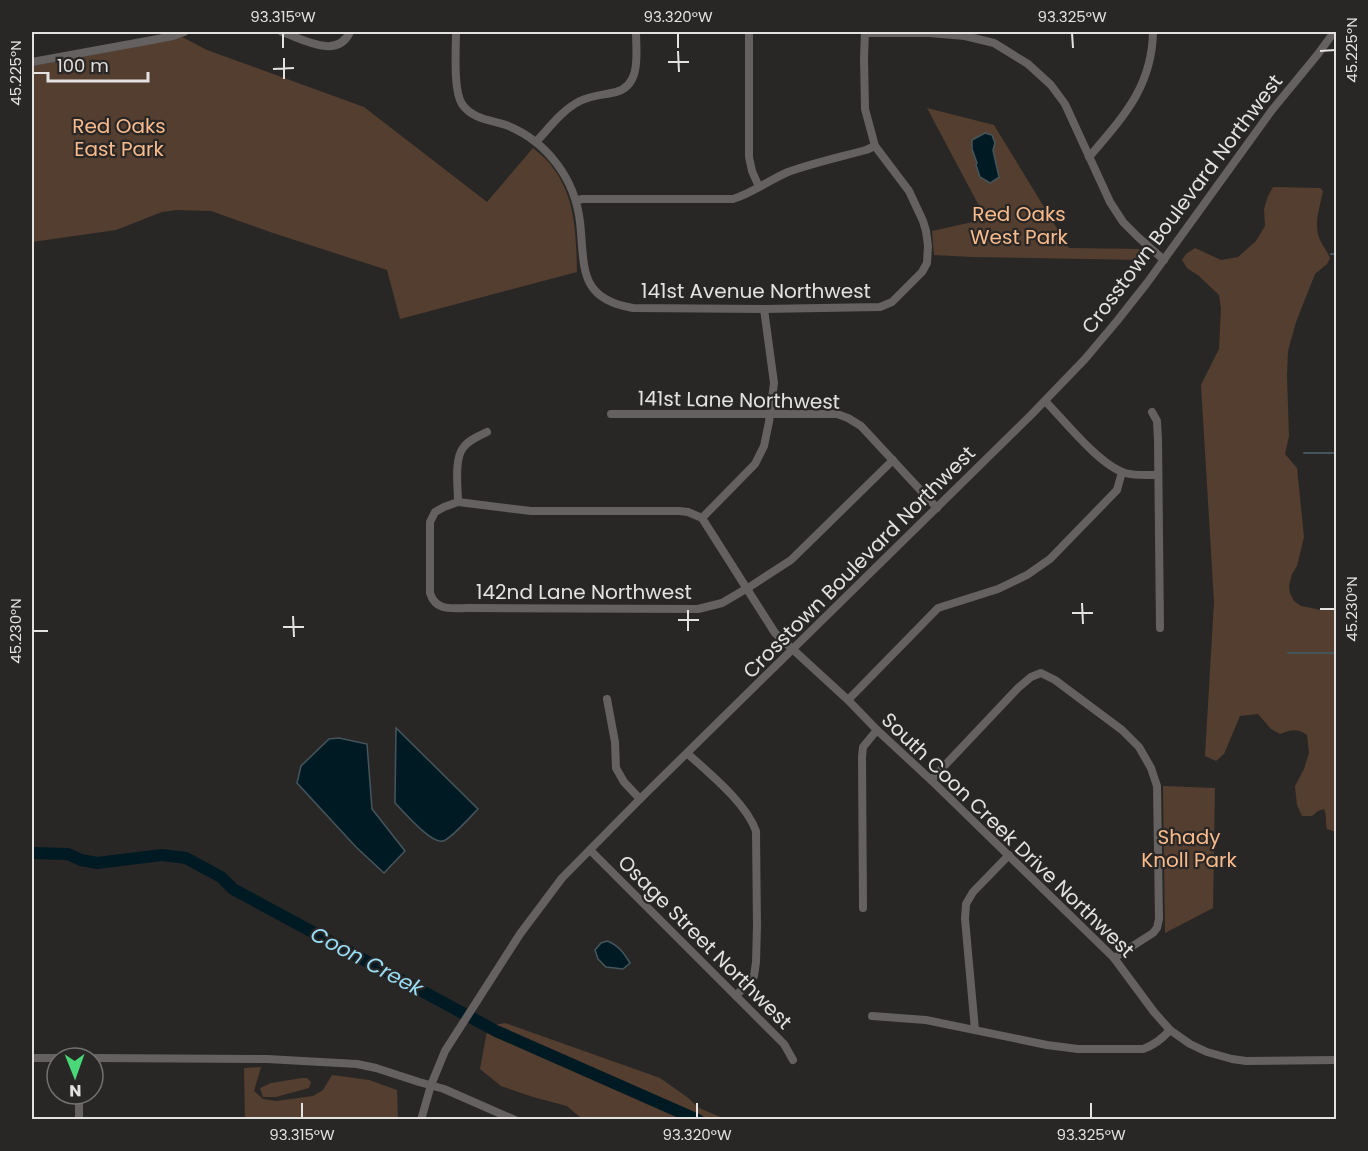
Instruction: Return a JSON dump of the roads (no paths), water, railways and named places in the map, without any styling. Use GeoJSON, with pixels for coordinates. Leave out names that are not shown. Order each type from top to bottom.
{"type":"FeatureCollection","features":[{"type":"Feature","properties":{"kind":"street"},"geometry":{"type":"LineString","coordinates":[[32,62],[158,39],[184,32]]}},
{"type":"Feature","properties":{"kind":"street"},"geometry":{"type":"LineString","coordinates":[[282,32],[328,47],[343,42],[350,32]]}},
{"type":"Feature","properties":{"kind":"street"},"geometry":{"type":"LineString","coordinates":[[456,32],[457,84],[462,103],[479,117],[514,128],[536,142],[560,166],[576,200],[733,199],[747,195],[791,171],[875,146],[865,109],[865,32],[956,35],[994,44],[1028,64],[1051,85],[1065,104],[1110,202],[1122,222],[1164,260]]}},
{"type":"Feature","properties":{"kind":"street"},"geometry":{"type":"LineString","coordinates":[[536,142],[562,112],[580,101],[615,92],[629,84],[634,77],[636,63],[636,32]]}},
{"type":"Feature","properties":{"kind":"street"},"geometry":{"type":"LineString","coordinates":[[749,32],[749,157],[759,187]]}},
{"type":"Feature","properties":{"kind":"street"},"geometry":{"type":"LineString","coordinates":[[1089,157],[1116,126],[1137,95],[1148,72],[1153,32]]}},
{"type":"Feature","properties":{"kind":"street","name":"Crosstown Boulevard Northwest"},"geometry":{"type":"LineString","coordinates":[[421,1119],[439,1064],[458,1030],[535,913],[562,878],[1045,401],[1105,336],[1164,260],[1272,110],[1334,32]]}},
{"type":"Feature","properties":{"kind":"street","name":"141st Avenue Northwest"},"geometry":{"type":"LineString","coordinates":[[576,200],[587,278],[597,292],[612,303],[633,308],[880,307],[892,302],[922,272],[928,256],[923,221],[909,191],[875,146]]}},
{"type":"Feature","properties":{"kind":"street"},"geometry":{"type":"LineString","coordinates":[[487,432],[473,438],[462,448],[458,458],[458,501],[531,511],[688,512],[702,518],[755,464],[764,446],[771,414],[774,383],[764,309]]}},
{"type":"Feature","properties":{"kind":"street"},"geometry":{"type":"LineString","coordinates":[[1045,401],[1096,455],[1122,472],[1138,476],[1158,475]]}},
{"type":"Feature","properties":{"kind":"street"},"geometry":{"type":"LineString","coordinates":[[1152,412],[1157,421],[1160,628]]}},
{"type":"Feature","properties":{"kind":"street","name":"141st Lane Northwest"},"geometry":{"type":"LineString","coordinates":[[611,414],[837,414],[861,426],[937,508]]}},
{"type":"Feature","properties":{"kind":"street","name":"142nd Lane Northwest"},"geometry":{"type":"LineString","coordinates":[[458,501],[435,512],[430,522],[430,593],[437,605],[446,608],[698,609],[722,603],[791,560],[893,460]]}},
{"type":"Feature","properties":{"kind":"street"},"geometry":{"type":"LineString","coordinates":[[848,700],[938,608],[998,589],[1027,575],[1050,559],[1117,490],[1122,472]]}},
{"type":"Feature","properties":{"kind":"street","name":"South Coon Creek Drive Northwest"},"geometry":{"type":"LineString","coordinates":[[702,518],[771,628],[1114,958],[1170,1030],[1190,1044],[1207,1052],[1232,1059],[1336,1060]]}},
{"type":"Feature","properties":{"kind":"street"},"geometry":{"type":"LineString","coordinates":[[931,780],[1018,688],[1041,672],[1122,730],[1139,747],[1151,768],[1157,786],[1160,905],[1157,928],[1153,933],[1114,958]]}},
{"type":"Feature","properties":{"kind":"street"},"geometry":{"type":"LineString","coordinates":[[607,699],[615,742],[616,768],[624,782],[640,800]]}},
{"type":"Feature","properties":{"kind":"street"},"geometry":{"type":"LineString","coordinates":[[863,908],[862,757],[863,747],[877,730]]}},
{"type":"Feature","properties":{"kind":"street"},"geometry":{"type":"LineString","coordinates":[[688,754],[752,819],[756,831],[756,962],[754,976],[736,996]]}},
{"type":"Feature","properties":{"kind":"street","name":"Osage Street Northwest"},"geometry":{"type":"LineString","coordinates":[[590,850],[784,1044],[793,1060]]}},
{"type":"Feature","properties":{"kind":"street"},"geometry":{"type":"LineString","coordinates":[[975,1030],[965,919],[966,904],[973,892],[1009,855]]}},
{"type":"Feature","properties":{"kind":"street"},"geometry":{"type":"LineString","coordinates":[[872,1016],[926,1020],[1047,1045],[1078,1049],[1143,1049],[1151,1047],[1170,1030]]}},
{"type":"Feature","properties":{"kind":"street"},"geometry":{"type":"LineString","coordinates":[[105,1058],[267,1059],[357,1064],[444,1089],[515,1119]]}},
{"type":"Feature","properties":{"kind":"water"},"geometry":{"type":"Polygon","coordinates":[[[985,133],[992,135],[995,143],[993,150],[999,177],[990,183],[980,177],[972,149],[972,140],[985,133]]]}},
{"type":"Feature","properties":{"kind":"water"},"geometry":{"type":"Polygon","coordinates":[[[396,728],[478,809],[456,832],[443,841],[438,841],[425,833],[395,803],[396,728]]]}},
{"type":"Feature","properties":{"kind":"water"},"geometry":{"type":"Polygon","coordinates":[[[339,738],[367,744],[372,809],[405,851],[384,873],[356,847],[297,783],[301,766],[329,739],[339,738]]]}},
{"type":"Feature","properties":{"kind":"water"},"geometry":{"type":"Polygon","coordinates":[[[607,941],[620,950],[630,963],[623,969],[606,967],[598,959],[595,950],[601,943],[607,941]]]}},
{"type":"Feature","properties":{"kind":"waterway"},"geometry":{"type":"LineString","coordinates":[[1331,254],[1336,254]]}},
{"type":"Feature","properties":{"kind":"waterway"},"geometry":{"type":"LineString","coordinates":[[1304,453],[1336,453]]}},
{"type":"Feature","properties":{"kind":"waterway"},"geometry":{"type":"LineString","coordinates":[[1288,653],[1336,653]]}},
{"type":"Feature","properties":{"kind":"waterway","name":"Coon Creek"},"geometry":{"type":"LineString","coordinates":[[32,853],[68,854],[81,860],[97,863],[162,855],[186,858],[221,877],[233,889],[496,1031],[698,1120]]}},
{"type":"Feature","properties":{"kind":"park label","name":"Red Oaks East Park"},"geometry":{"type":"Point","coordinates":[119,138]}},
{"type":"Feature","properties":{"kind":"park label","name":"Red Oaks West Park"},"geometry":{"type":"Point","coordinates":[1019,226]}},
{"type":"Feature","properties":{"kind":"park label","name":"Shady Knoll Park"},"geometry":{"type":"Point","coordinates":[1189,848]}}]}
